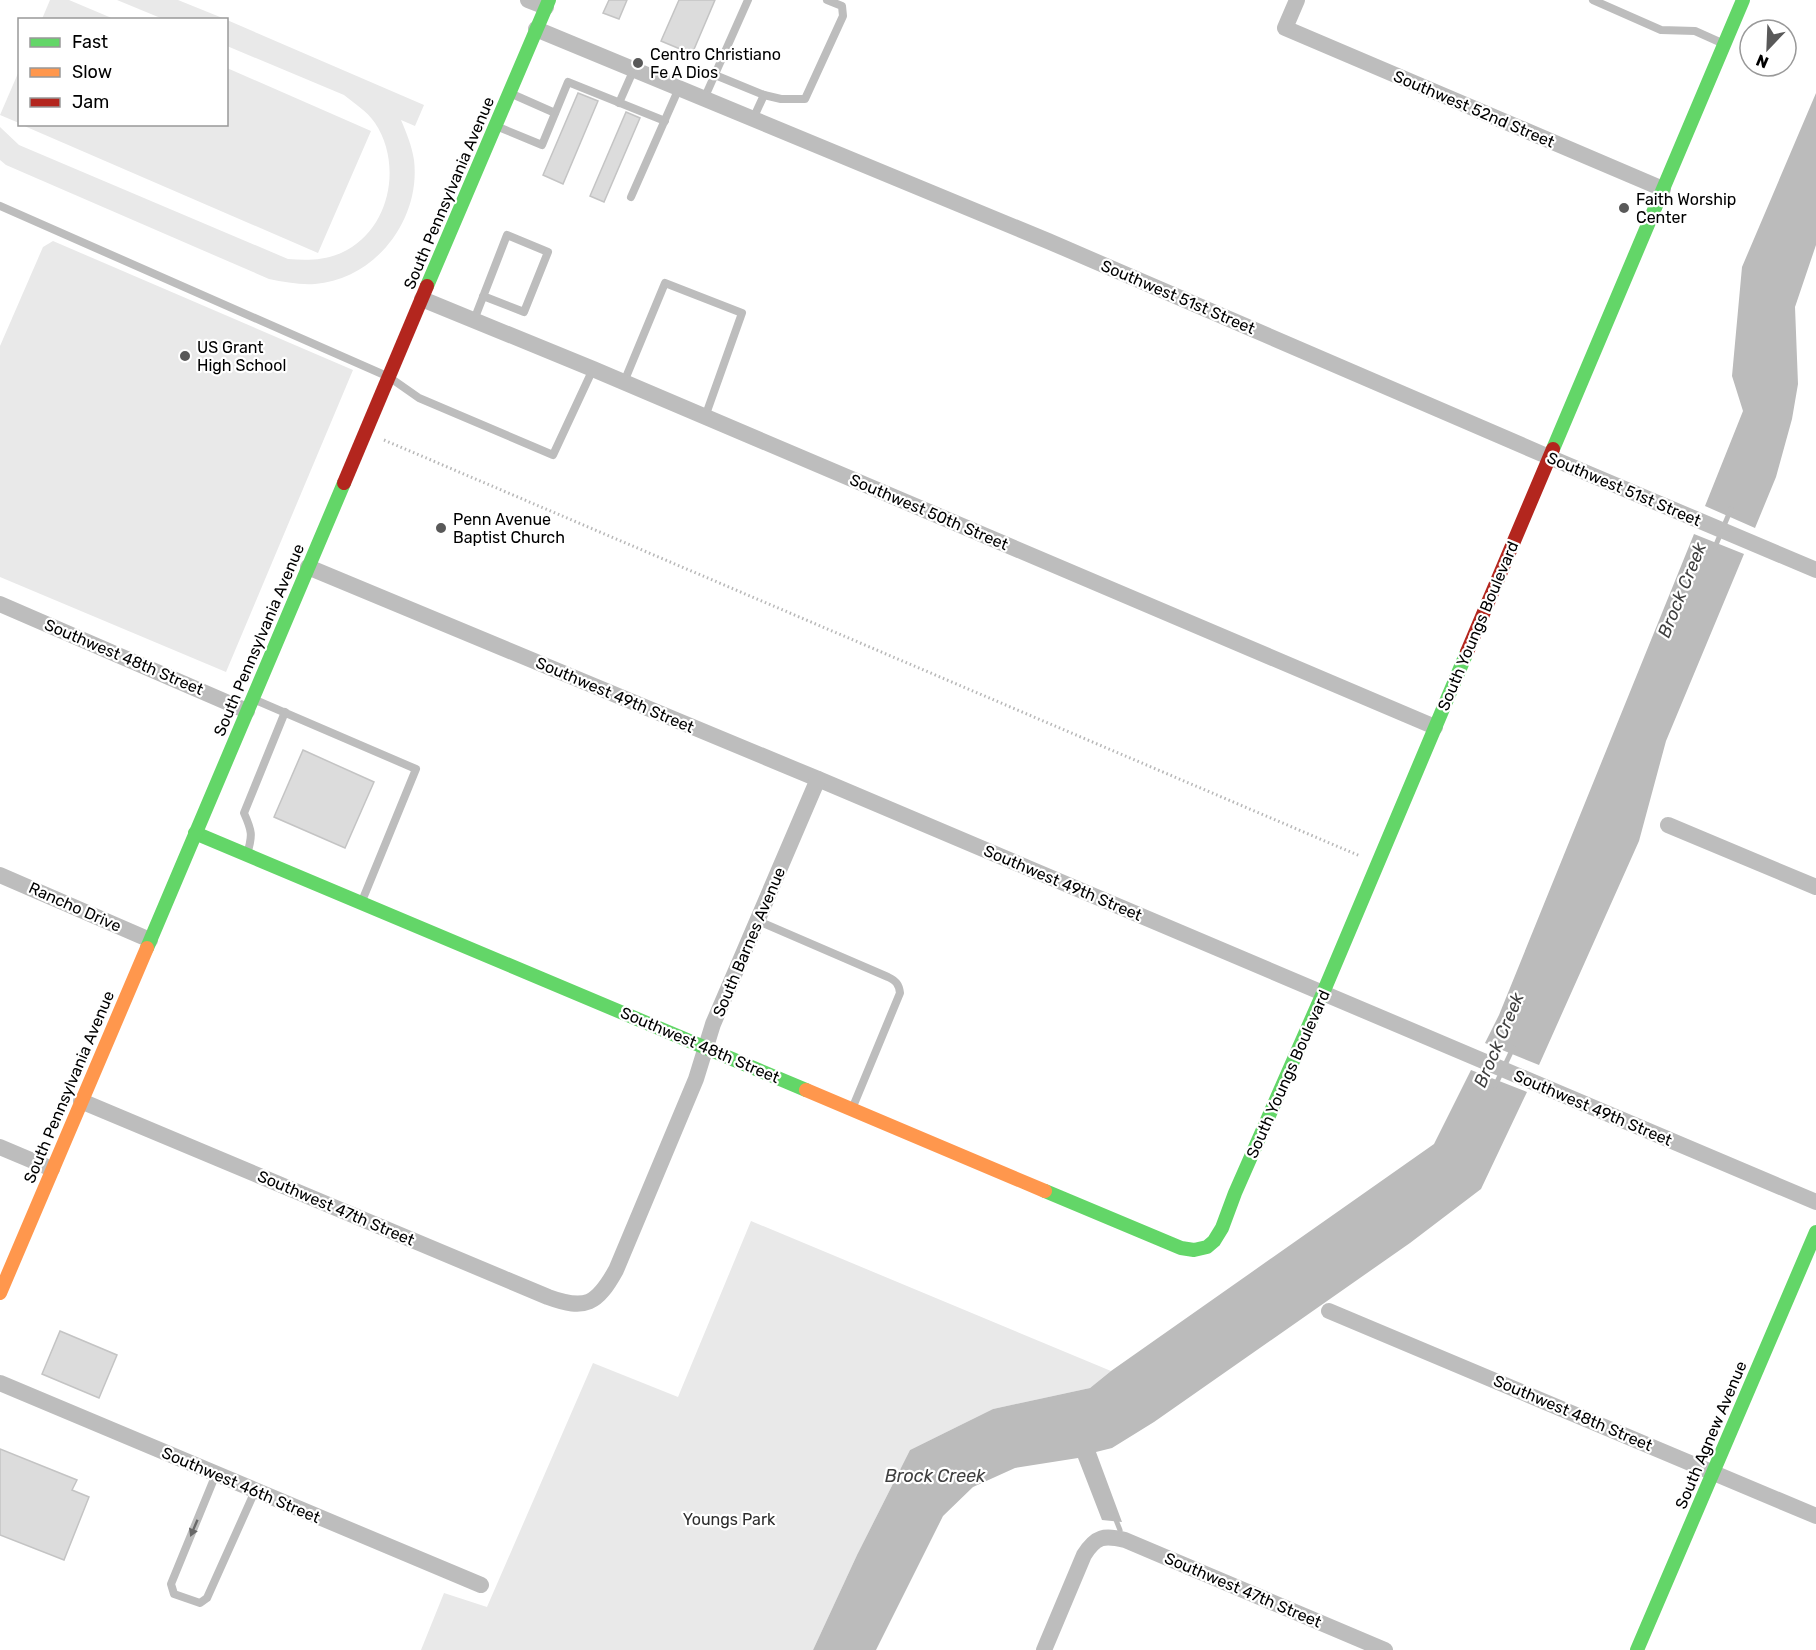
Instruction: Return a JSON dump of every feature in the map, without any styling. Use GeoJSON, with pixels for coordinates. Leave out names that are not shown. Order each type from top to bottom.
{"type":"FeatureCollection","features":[{"type":"Feature","properties":{"kind":"street"},"geometry":{"type":"LineString","coordinates":[[528,0],[547,4]]}},
{"type":"Feature","properties":{"kind":"street","name":"Southwest 52nd Street"},"geometry":{"type":"LineString","coordinates":[[1297,0],[1285,28],[1663,189]]}},
{"type":"Feature","properties":{"kind":"street","name":"South Youngs Boulevard"},"geometry":{"type":"LineString","coordinates":[[1205,1248],[1214,1240],[1223,1225],[1237,1188],[1257,1147],[1743,0]]}},
{"type":"Feature","properties":{"kind":"street","name":"South Pennsylvania Avenue"},"geometry":{"type":"LineString","coordinates":[[0,1293],[6,1265],[52,1169],[547,4]]}},
{"type":"Feature","properties":{"kind":"street","name":"Southwest 51st Street"},"geometry":{"type":"LineString","coordinates":[[536,29],[1048,240],[1816,570]]}},
{"type":"Feature","properties":{"kind":"street","name":"Southwest 50th Street"},"geometry":{"type":"LineString","coordinates":[[422,299],[624,382],[1435,727]]}},
{"type":"Feature","properties":{"kind":"street","name":"Southwest 49th Street"},"geometry":{"type":"LineString","coordinates":[[308,567],[818,779],[1816,1203]]}},
{"type":"Feature","properties":{"kind":"street","name":"Southwest 48th Street"},"geometry":{"type":"LineString","coordinates":[[0,604],[250,705]]}},
{"type":"Feature","properties":{"kind":"street","name":"South Barnes Avenue"},"geometry":{"type":"LineString","coordinates":[[592,1301],[600,1295],[616,1270],[696,1079],[713,1024],[818,779]]}},
{"type":"Feature","properties":{"kind":"street"},"geometry":{"type":"LineString","coordinates":[[1668,825],[1816,887]]}},
{"type":"Feature","properties":{"kind":"street","name":"Southwest 48th Street"},"geometry":{"type":"LineString","coordinates":[[195,833],[1181,1248],[1193,1251],[1205,1248]]}},
{"type":"Feature","properties":{"kind":"street","name":"Rancho Drive"},"geometry":{"type":"LineString","coordinates":[[0,875],[150,940]]}},
{"type":"Feature","properties":{"kind":"street","name":"Southwest 47th Street"},"geometry":{"type":"LineString","coordinates":[[81,1101],[548,1297],[566,1303],[581,1304],[592,1301]]}},
{"type":"Feature","properties":{"kind":"street"},"geometry":{"type":"LineString","coordinates":[[0,1147],[52,1169]]}},
{"type":"Feature","properties":{"kind":"street","name":"South Agnew Avenue"},"geometry":{"type":"LineString","coordinates":[[1637,1650],[1816,1232]]}},
{"type":"Feature","properties":{"kind":"street","name":"Southwest 48th Street"},"geometry":{"type":"LineString","coordinates":[[1329,1311],[1816,1516]]}},
{"type":"Feature","properties":{"kind":"street","name":"Southwest 46th Street"},"geometry":{"type":"LineString","coordinates":[[0,1383],[481,1586]]}},
{"type":"Feature","properties":{"kind":"street","name":"Southwest 47th Street"},"geometry":{"type":"LineString","coordinates":[[1044,1650],[1084,1555],[1091,1544],[1111,1537],[1125,1540],[1385,1650]]}},
{"type":"Feature","properties":{"kind":"lane"},"geometry":{"type":"LineString","coordinates":[[704,99],[748,0]]}},
{"type":"Feature","properties":{"kind":"lane"},"geometry":{"type":"LineString","coordinates":[[715,75],[764,95],[781,99],[805,99],[843,16],[842,6],[827,0]]}},
{"type":"Feature","properties":{"kind":"lane"},"geometry":{"type":"LineString","coordinates":[[1593,0],[1661,30],[1695,31],[1724,45]]}},
{"type":"Feature","properties":{"kind":"lane"},"geometry":{"type":"LineString","coordinates":[[619,103],[634,69]]}},
{"type":"Feature","properties":{"kind":"lane"},"geometry":{"type":"LineString","coordinates":[[495,126],[542,145],[568,82],[665,121]]}},
{"type":"Feature","properties":{"kind":"lane"},"geometry":{"type":"LineString","coordinates":[[631,197],[679,88]]}},
{"type":"Feature","properties":{"kind":"lane"},"geometry":{"type":"LineString","coordinates":[[510,93],[555,113]]}},
{"type":"Feature","properties":{"kind":"lane"},"geometry":{"type":"LineString","coordinates":[[753,118],[764,95]]}},
{"type":"Feature","properties":{"kind":"lane"},"geometry":{"type":"LineString","coordinates":[[0,206],[389,377],[419,398],[553,455],[592,369]]}},
{"type":"Feature","properties":{"kind":"lane"},"geometry":{"type":"LineString","coordinates":[[474,320],[483,296],[507,235],[548,252],[524,312],[483,296]]}},
{"type":"Feature","properties":{"kind":"lane"},"geometry":{"type":"LineString","coordinates":[[624,382],[665,284],[742,313],[705,417]]}},
{"type":"Feature","properties":{"kind":"lane"},"geometry":{"type":"LineString","coordinates":[[250,705],[285,712],[416,769],[362,902]]}},
{"type":"Feature","properties":{"kind":"lane"},"geometry":{"type":"LineString","coordinates":[[247,854],[252,837],[244,813],[285,712]]}},
{"type":"Feature","properties":{"kind":"lane"},"geometry":{"type":"LineString","coordinates":[[758,921],[888,977],[896,981],[899,986],[900,993],[852,1110]]}},
{"type":"Feature","properties":{"kind":"lane"},"geometry":{"type":"LineString","coordinates":[[216,1474],[171,1584],[174,1594],[200,1603],[207,1598],[255,1491]]}},
{"type":"Feature","properties":{"kind":"path"},"geometry":{"type":"LineString","coordinates":[[366,432],[1377,863]]}},
{"type":"Feature","properties":{"kind":"green space"},"geometry":{"type":"Polygon","coordinates":[[[50,0],[69,0],[112,18],[42,18],[50,0]]]}},
{"type":"Feature","properties":{"kind":"green space"},"geometry":{"type":"Polygon","coordinates":[[[117,0],[178,0],[223,18],[161,18],[117,0]]]}},
{"type":"Feature","properties":{"kind":"green space"},"geometry":{"type":"Polygon","coordinates":[[[228,20],[424,105],[415,126],[401,120],[414,160],[414,182],[410,204],[402,224],[375,258],[357,271],[337,280],[298,284],[269,279],[6,165],[0,160],[0,127],[19,145],[288,259],[319,259],[347,250],[362,239],[374,226],[388,192],[390,174],[383,139],[375,123],[365,111],[344,95],[228,46],[228,20]]]}},
{"type":"Feature","properties":{"kind":"green space"},"geometry":{"type":"Polygon","coordinates":[[[228,68],[371,131],[318,253],[24,126],[228,126],[228,68]]]}},
{"type":"Feature","properties":{"kind":"green space"},"geometry":{"type":"Polygon","coordinates":[[[18,73],[18,123],[0,115],[18,73]]]}},
{"type":"Feature","properties":{"kind":"green space"},"geometry":{"type":"Polygon","coordinates":[[[53,241],[353,370],[226,672],[0,577],[0,346],[43,247],[53,241]]]}},
{"type":"Feature","properties":{"kind":"green space","name":"Youngs Park"},"geometry":{"type":"Polygon","coordinates":[[[751,1221],[1111,1371],[1090,1388],[993,1409],[910,1450],[857,1555],[813,1650],[421,1650],[444,1593],[487,1607],[593,1363],[678,1397],[751,1221]]]}},
{"type":"Feature","properties":{"kind":"water","name":"Brock Creek"},"geometry":{"type":"Polygon","coordinates":[[[1816,93],[1816,245],[1795,307],[1798,384],[1792,419],[1776,477],[1755,528],[1705,506],[1743,411],[1732,376],[1742,267],[1816,93]]]}},
{"type":"Feature","properties":{"kind":"water","name":"Brock Creek"},"geometry":{"type":"Polygon","coordinates":[[[1694,534],[1744,554],[1666,741],[1639,841],[1539,1065],[1485,1043],[1499,1015],[1694,534]]]}},
{"type":"Feature","properties":{"kind":"water","name":"Brock Creek"},"geometry":{"type":"Polygon","coordinates":[[[1471,1070],[1527,1092],[1481,1189],[1410,1243],[1154,1422],[1112,1448],[1096,1452],[1122,1522],[1102,1520],[1078,1458],[1015,1468],[973,1487],[943,1516],[876,1650],[813,1650],[857,1555],[910,1450],[993,1409],[1090,1388],[1434,1144],[1471,1070]]]}},
{"type":"Feature","properties":{"kind":"building"},"geometry":{"type":"Polygon","coordinates":[[[609,0],[627,0],[619,19],[603,13],[609,0]]]}},
{"type":"Feature","properties":{"kind":"building"},"geometry":{"type":"Polygon","coordinates":[[[679,0],[715,0],[692,54],[661,41],[679,0]]]}},
{"type":"Feature","properties":{"kind":"building"},"geometry":{"type":"Polygon","coordinates":[[[578,93],[598,101],[563,184],[543,175],[578,93]]]}},
{"type":"Feature","properties":{"kind":"building"},"geometry":{"type":"Polygon","coordinates":[[[626,112],[640,118],[604,202],[590,196],[626,112]]]}},
{"type":"Feature","properties":{"kind":"building"},"geometry":{"type":"Polygon","coordinates":[[[303,750],[374,782],[345,848],[274,817],[303,750]]]}},
{"type":"Feature","properties":{"kind":"building"},"geometry":{"type":"Polygon","coordinates":[[[60,1331],[117,1355],[99,1398],[42,1374],[60,1331]]]}},
{"type":"Feature","properties":{"kind":"building"},"geometry":{"type":"Polygon","coordinates":[[[0,1449],[77,1480],[72,1490],[89,1497],[64,1560],[0,1535],[0,1449]]]}},
{"type":"Feature","properties":{"kind":"waterway","name":"Brock Creek"},"geometry":{"type":"LineString","coordinates":[[1715,547],[1731,509]]}},
{"type":"Feature","properties":{"kind":"waterway","name":"Brock Creek"},"geometry":{"type":"LineString","coordinates":[[1495,1086],[1513,1048]]}},
{"type":"Feature","properties":{"kind":"waterway"},"geometry":{"type":"LineString","coordinates":[[1114,1515],[1120,1530]]}},
{"type":"Feature","properties":{"kind":"traffic: fast"},"geometry":{"type":"LineString","coordinates":[[427,286],[549,0]]}},
{"type":"Feature","properties":{"kind":"traffic: fast"},"geometry":{"type":"LineString","coordinates":[[1553,449],[1743,0]]}},
{"type":"Feature","properties":{"kind":"traffic: fast"},"geometry":{"type":"LineString","coordinates":[[147,948],[344,483]]}},
{"type":"Feature","properties":{"kind":"traffic: fast"},"geometry":{"type":"LineString","coordinates":[[1045,1191],[1181,1248],[1194,1250],[1207,1247],[1214,1241],[1222,1228],[1235,1193],[1323,993],[1467,652]]}},
{"type":"Feature","properties":{"kind":"traffic: fast"},"geometry":{"type":"LineString","coordinates":[[195,833],[806,1090]]}},
{"type":"Feature","properties":{"kind":"traffic: fast"},"geometry":{"type":"LineString","coordinates":[[1637,1650],[1816,1232]]}},
{"type":"Feature","properties":{"kind":"traffic: slow"},"geometry":{"type":"LineString","coordinates":[[0,1293],[147,948]]}},
{"type":"Feature","properties":{"kind":"traffic: slow"},"geometry":{"type":"LineString","coordinates":[[806,1090],[1045,1191]]}},
{"type":"Feature","properties":{"kind":"traffic: jam"},"geometry":{"type":"LineString","coordinates":[[344,483],[427,286]]}},
{"type":"Feature","properties":{"kind":"traffic: jam"},"geometry":{"type":"LineString","coordinates":[[1467,652],[1553,449]]}},
{"type":"Feature","properties":{"kind":"place","name":"Centro Christiano Fe A Dios"},"geometry":{"type":"Point","coordinates":[638,63]}},
{"type":"Feature","properties":{"kind":"place","name":"Faith Worship Center"},"geometry":{"type":"Point","coordinates":[1624,208]}},
{"type":"Feature","properties":{"kind":"place","name":"US Grant High School"},"geometry":{"type":"Point","coordinates":[185,356]}},
{"type":"Feature","properties":{"kind":"place","name":"Penn Avenue Baptist Church"},"geometry":{"type":"Point","coordinates":[441,528]}}]}
